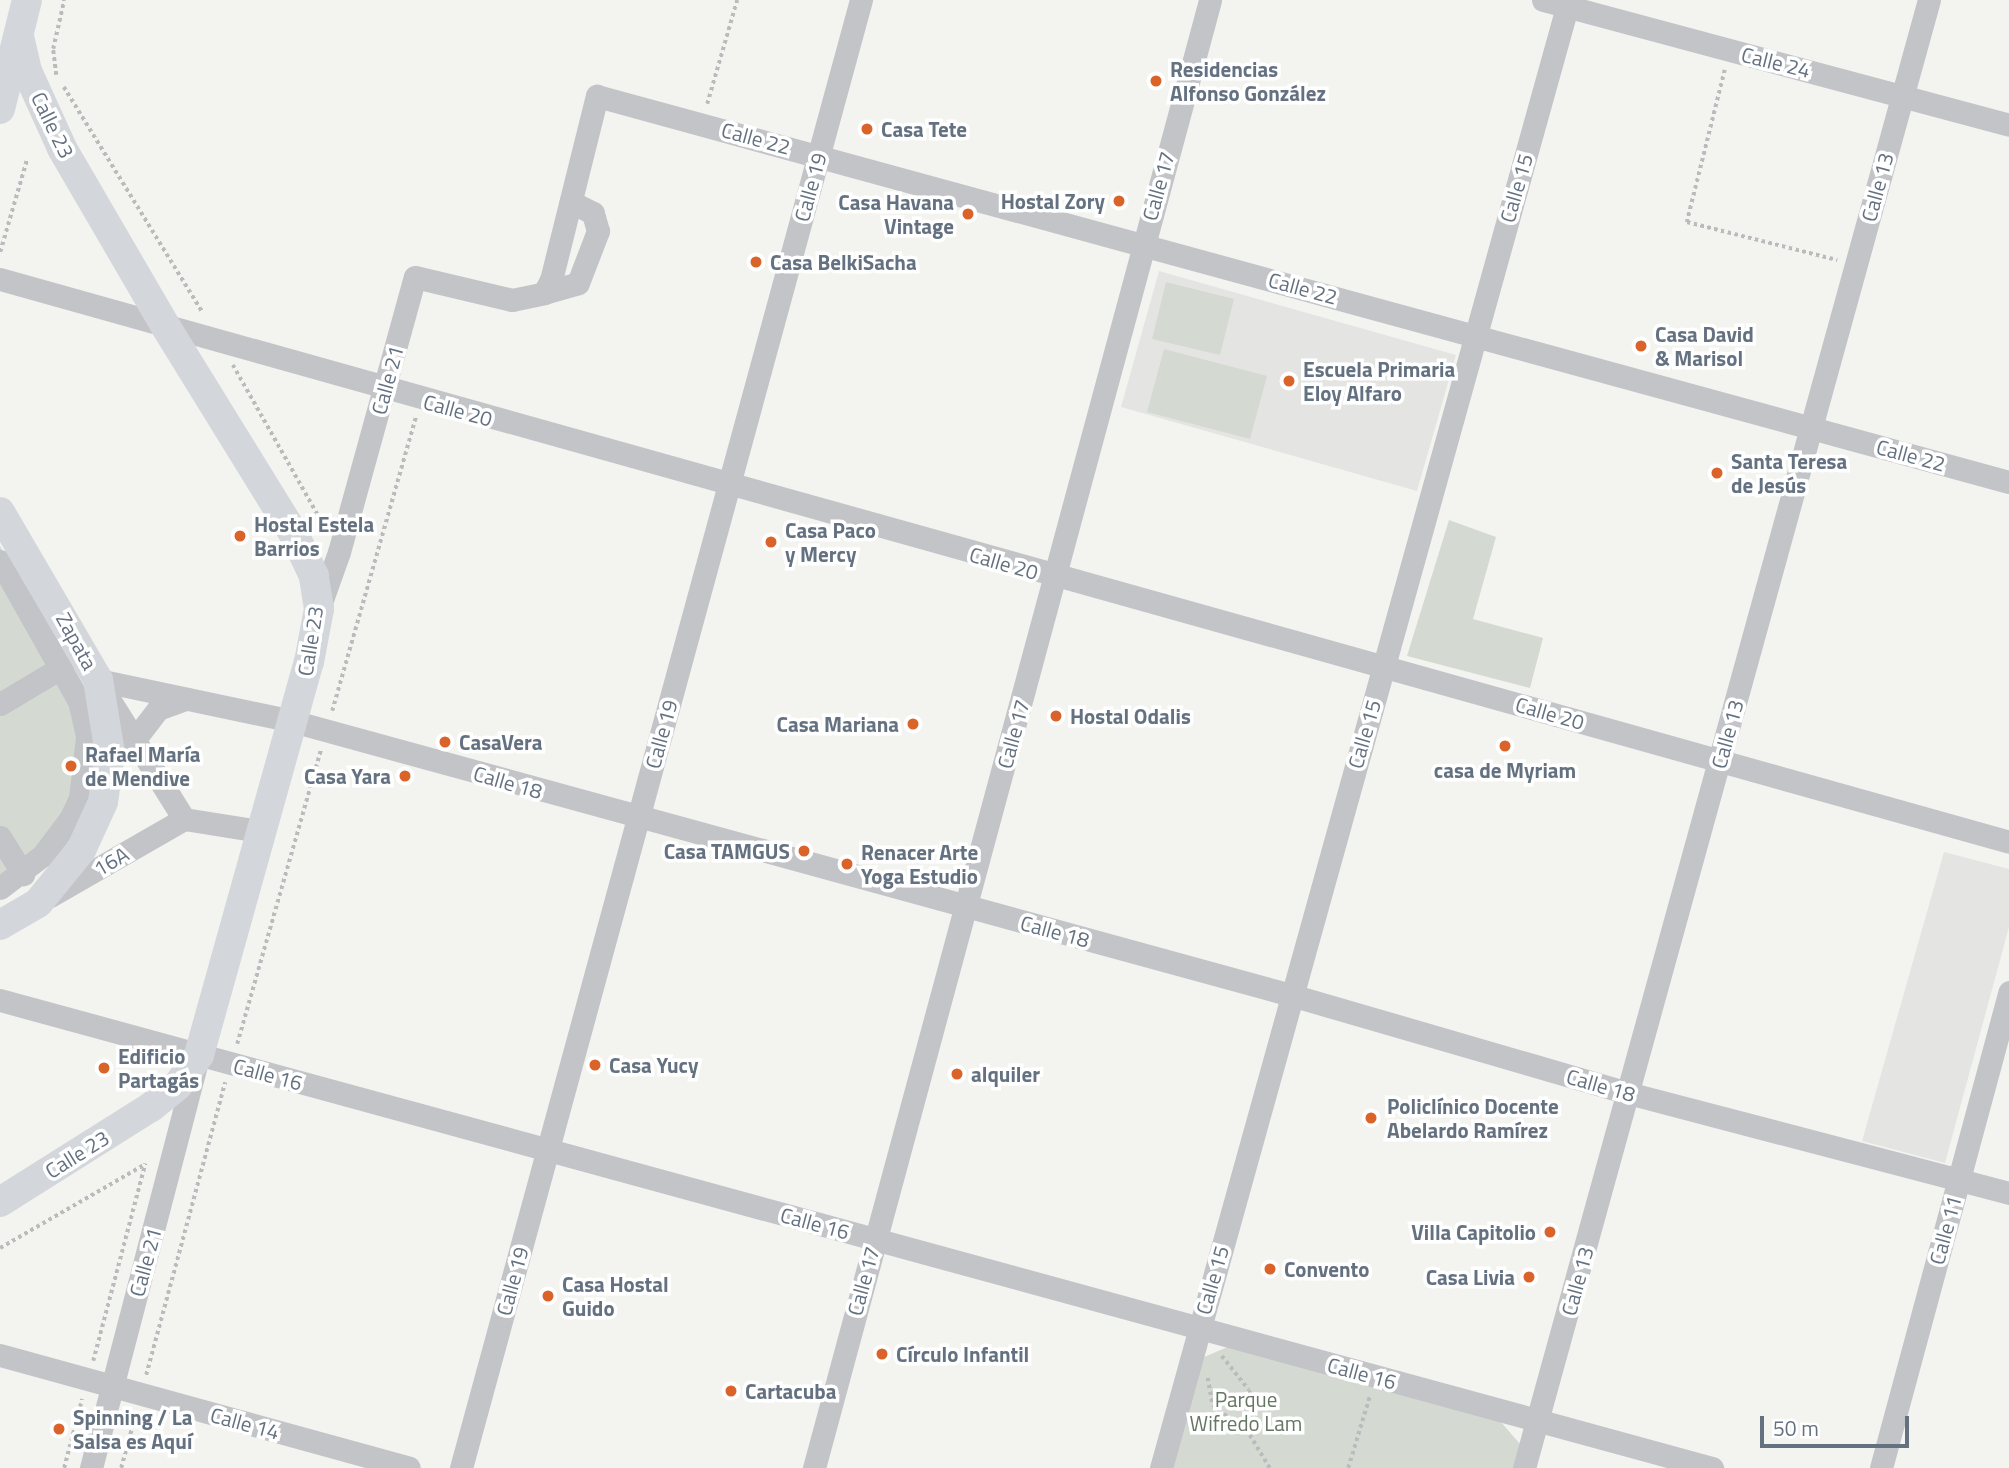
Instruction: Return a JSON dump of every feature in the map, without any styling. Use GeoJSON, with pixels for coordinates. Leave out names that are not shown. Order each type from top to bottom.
{"type":"FeatureCollection","features":[{"type":"Feature","properties":{"kind":"main road"},"geometry":{"type":"LineString","coordinates":[[19,34],[27,0]]}},
{"type":"Feature","properties":{"kind":"main road","name":"Calle 23"},"geometry":{"type":"LineString","coordinates":[[0,110],[19,34]]}},
{"type":"Feature","properties":{"kind":"main road","name":"Calle 23"},"geometry":{"type":"LineString","coordinates":[[0,1202],[151,1107],[178,1085],[199,1055],[259,831],[310,662],[319,609],[314,576],[295,536],[166,327],[48,120],[27,71],[19,34]]}},
{"type":"Feature","properties":{"kind":"main road","name":"Zapata"},"geometry":{"type":"LineString","coordinates":[[0,512],[98,680],[107,717],[99,786],[81,850],[38,903],[0,925]]}},
{"type":"Feature","properties":{"kind":"street","name":"Calle 19"},"geometry":{"type":"LineString","coordinates":[[461,1468],[861,0]]}},
{"type":"Feature","properties":{"kind":"street","name":"Calle 17"},"geometry":{"type":"LineString","coordinates":[[814,1468],[1055,577],[1142,244],[1210,0]]}},
{"type":"Feature","properties":{"kind":"street","name":"Calle 24"},"geometry":{"type":"LineString","coordinates":[[1543,0],[1568,3],[1730,51],[2009,125]]}},
{"type":"Feature","properties":{"kind":"street","name":"Calle 13"},"geometry":{"type":"LineString","coordinates":[[1524,1468],[1928,0]]}},
{"type":"Feature","properties":{"kind":"street","name":"Calle 15"},"geometry":{"type":"LineString","coordinates":[[1161,1468],[1568,3]]}},
{"type":"Feature","properties":{"kind":"street","name":"Calle 22"},"geometry":{"type":"LineString","coordinates":[[571,202],[597,96],[2009,482]]}},
{"type":"Feature","properties":{"kind":"street"},"geometry":{"type":"LineString","coordinates":[[544,293],[551,280],[571,202]]}},
{"type":"Feature","properties":{"kind":"street","name":"Calle 21"},"geometry":{"type":"LineString","coordinates":[[319,609],[339,552],[415,277],[512,300],[578,283],[598,230],[593,214],[571,202]]}},
{"type":"Feature","properties":{"kind":"street","name":"Calle 20"},"geometry":{"type":"LineString","coordinates":[[0,279],[421,400],[2009,842]]}},
{"type":"Feature","properties":{"kind":"street"},"geometry":{"type":"LineString","coordinates":[[0,561],[79,701],[99,786]]}},
{"type":"Feature","properties":{"kind":"street"},"geometry":{"type":"LineString","coordinates":[[0,704],[62,667]]}},
{"type":"Feature","properties":{"kind":"street"},"geometry":{"type":"LineString","coordinates":[[98,680],[132,740],[184,819],[259,831]]}},
{"type":"Feature","properties":{"kind":"street","name":"Calle 18"},"geometry":{"type":"LineString","coordinates":[[98,680],[292,721],[638,819],[1291,995],[1628,1093],[2009,1193]]}},
{"type":"Feature","properties":{"kind":"street"},"geometry":{"type":"LineString","coordinates":[[0,888],[23,874],[99,786],[158,709],[189,699]]}},
{"type":"Feature","properties":{"kind":"street","name":"16A"},"geometry":{"type":"LineString","coordinates":[[38,903],[184,819]]}},
{"type":"Feature","properties":{"kind":"street"},"geometry":{"type":"LineString","coordinates":[[0,837],[23,874]]}},
{"type":"Feature","properties":{"kind":"street","name":"Calle 11"},"geometry":{"type":"LineString","coordinates":[[1881,1468],[2009,992]]}},
{"type":"Feature","properties":{"kind":"street","name":"Calle 16"},"geometry":{"type":"LineString","coordinates":[[0,999],[1712,1468]]}},
{"type":"Feature","properties":{"kind":"street","name":"Calle 21"},"geometry":{"type":"LineString","coordinates":[[91,1468],[199,1055]]}},
{"type":"Feature","properties":{"kind":"street","name":"Calle 14"},"geometry":{"type":"LineString","coordinates":[[0,1355],[409,1468]]}},
{"type":"Feature","properties":{"kind":"path"},"geometry":{"type":"LineString","coordinates":[[64,0],[53,49],[57,75],[222,344],[339,552]]}},
{"type":"Feature","properties":{"kind":"path"},"geometry":{"type":"LineString","coordinates":[[701,123],[737,0]]}},
{"type":"Feature","properties":{"kind":"path"},"geometry":{"type":"LineString","coordinates":[[1730,51],[1687,222],[1856,265]]}},
{"type":"Feature","properties":{"kind":"path"},"geometry":{"type":"LineString","coordinates":[[0,252],[27,159]]}},
{"type":"Feature","properties":{"kind":"path"},"geometry":{"type":"LineString","coordinates":[[121,1468],[231,1064],[421,400]]}},
{"type":"Feature","properties":{"kind":"path"},"geometry":{"type":"LineString","coordinates":[[0,1248],[175,1147]]}},
{"type":"Feature","properties":{"kind":"path"},"geometry":{"type":"LineString","coordinates":[[64,1468],[145,1164]]}},
{"type":"Feature","properties":{"kind":"path"},"geometry":{"type":"LineString","coordinates":[[1198,1328],[1248,1390],[1253,1403],[1250,1435]]}},
{"type":"Feature","properties":{"kind":"path"},"geometry":{"type":"LineString","coordinates":[[1206,1368],[1213,1405],[1250,1435],[1270,1468]]}},
{"type":"Feature","properties":{"kind":"path"},"geometry":{"type":"LineString","coordinates":[[1348,1468],[1376,1376]]}},
{"type":"Feature","properties":{"kind":"shaded area","name":"Escuela Primaria Eloy Alfaro"},"geometry":{"type":"Polygon","coordinates":[[[1159,271],[1456,355],[1417,491],[1121,407],[1159,271]]]}},
{"type":"Feature","properties":{"kind":"shaded area"},"geometry":{"type":"Polygon","coordinates":[[[1944,852],[2009,869],[2009,927],[1945,1163],[1862,1141],[1944,852]]]}},
{"type":"Feature","properties":{"kind":"green space"},"geometry":{"type":"Polygon","coordinates":[[[1166,282],[1234,299],[1220,355],[1152,339],[1166,282]]]}},
{"type":"Feature","properties":{"kind":"green space"},"geometry":{"type":"Polygon","coordinates":[[[1164,349],[1267,376],[1250,439],[1147,412],[1164,349]]]}},
{"type":"Feature","properties":{"kind":"green space"},"geometry":{"type":"Polygon","coordinates":[[[1449,520],[1496,537],[1473,619],[1543,638],[1530,688],[1407,656],[1449,520]]]}},
{"type":"Feature","properties":{"kind":"green space"},"geometry":{"type":"Polygon","coordinates":[[[0,546],[80,682],[86,803],[0,896],[0,546]]]}},
{"type":"Feature","properties":{"kind":"green space","name":"Parque Wifredo Lam"},"geometry":{"type":"Polygon","coordinates":[[[1230,1346],[1501,1422],[1520,1444],[1513,1468],[1169,1468],[1199,1365],[1204,1357],[1230,1346]]]}},
{"type":"Feature","properties":{"kind":"place","name":"Residencias Alfonso González"},"geometry":{"type":"Point","coordinates":[1156,81]}},
{"type":"Feature","properties":{"kind":"place","name":"Casa Tete"},"geometry":{"type":"Point","coordinates":[867,129]}},
{"type":"Feature","properties":{"kind":"place","name":"Hostal Zory"},"geometry":{"type":"Point","coordinates":[1119,201]}},
{"type":"Feature","properties":{"kind":"place","name":"Casa Havana Vintage"},"geometry":{"type":"Point","coordinates":[968,214]}},
{"type":"Feature","properties":{"kind":"place","name":"Casa BelkiSacha"},"geometry":{"type":"Point","coordinates":[756,262]}},
{"type":"Feature","properties":{"kind":"place","name":"Casa David & Marisol"},"geometry":{"type":"Point","coordinates":[1641,346]}},
{"type":"Feature","properties":{"kind":"place","name":"Escuela Primaria Eloy Alfaro"},"geometry":{"type":"Point","coordinates":[1289,381]}},
{"type":"Feature","properties":{"kind":"place","name":"Santa Teresa de Jesús"},"geometry":{"type":"Point","coordinates":[1717,473]}},
{"type":"Feature","properties":{"kind":"place","name":"Hostal Estela Barrios"},"geometry":{"type":"Point","coordinates":[240,536]}},
{"type":"Feature","properties":{"kind":"place","name":"Casa Paco y Mercy"},"geometry":{"type":"Point","coordinates":[771,542]}},
{"type":"Feature","properties":{"kind":"place","name":"Hostal Odalis"},"geometry":{"type":"Point","coordinates":[1056,716]}},
{"type":"Feature","properties":{"kind":"place","name":"Casa Mariana"},"geometry":{"type":"Point","coordinates":[913,724]}},
{"type":"Feature","properties":{"kind":"place","name":"CasaVera"},"geometry":{"type":"Point","coordinates":[445,742]}},
{"type":"Feature","properties":{"kind":"place","name":"casa de Myriam"},"geometry":{"type":"Point","coordinates":[1505,746]}},
{"type":"Feature","properties":{"kind":"place","name":"Rafael María de Mendive"},"geometry":{"type":"Point","coordinates":[71,766]}},
{"type":"Feature","properties":{"kind":"place","name":"Casa Yara"},"geometry":{"type":"Point","coordinates":[405,776]}},
{"type":"Feature","properties":{"kind":"place","name":"Casa TAMGUS"},"geometry":{"type":"Point","coordinates":[804,851]}},
{"type":"Feature","properties":{"kind":"place","name":"Renacer Arte Yoga Estudio"},"geometry":{"type":"Point","coordinates":[847,864]}},
{"type":"Feature","properties":{"kind":"place","name":"Casa Yucy"},"geometry":{"type":"Point","coordinates":[595,1065]}},
{"type":"Feature","properties":{"kind":"place","name":"Edificio Partagás"},"geometry":{"type":"Point","coordinates":[104,1068]}},
{"type":"Feature","properties":{"kind":"place","name":"alquiler"},"geometry":{"type":"Point","coordinates":[957,1074]}},
{"type":"Feature","properties":{"kind":"place","name":"Policlínico Docente Abelardo Ramírez"},"geometry":{"type":"Point","coordinates":[1371,1118]}},
{"type":"Feature","properties":{"kind":"place","name":"Villa Capitolio"},"geometry":{"type":"Point","coordinates":[1550,1232]}},
{"type":"Feature","properties":{"kind":"place","name":"Convento"},"geometry":{"type":"Point","coordinates":[1270,1269]}},
{"type":"Feature","properties":{"kind":"place","name":"Casa Livia"},"geometry":{"type":"Point","coordinates":[1529,1277]}},
{"type":"Feature","properties":{"kind":"place","name":"Casa Hostal Guido"},"geometry":{"type":"Point","coordinates":[548,1296]}},
{"type":"Feature","properties":{"kind":"place","name":"Círculo Infantil"},"geometry":{"type":"Point","coordinates":[882,1354]}},
{"type":"Feature","properties":{"kind":"place","name":"Cartacuba"},"geometry":{"type":"Point","coordinates":[731,1391]}},
{"type":"Feature","properties":{"kind":"place","name":"Spinning / La Salsa es Aquí"},"geometry":{"type":"Point","coordinates":[59,1429]}}]}
